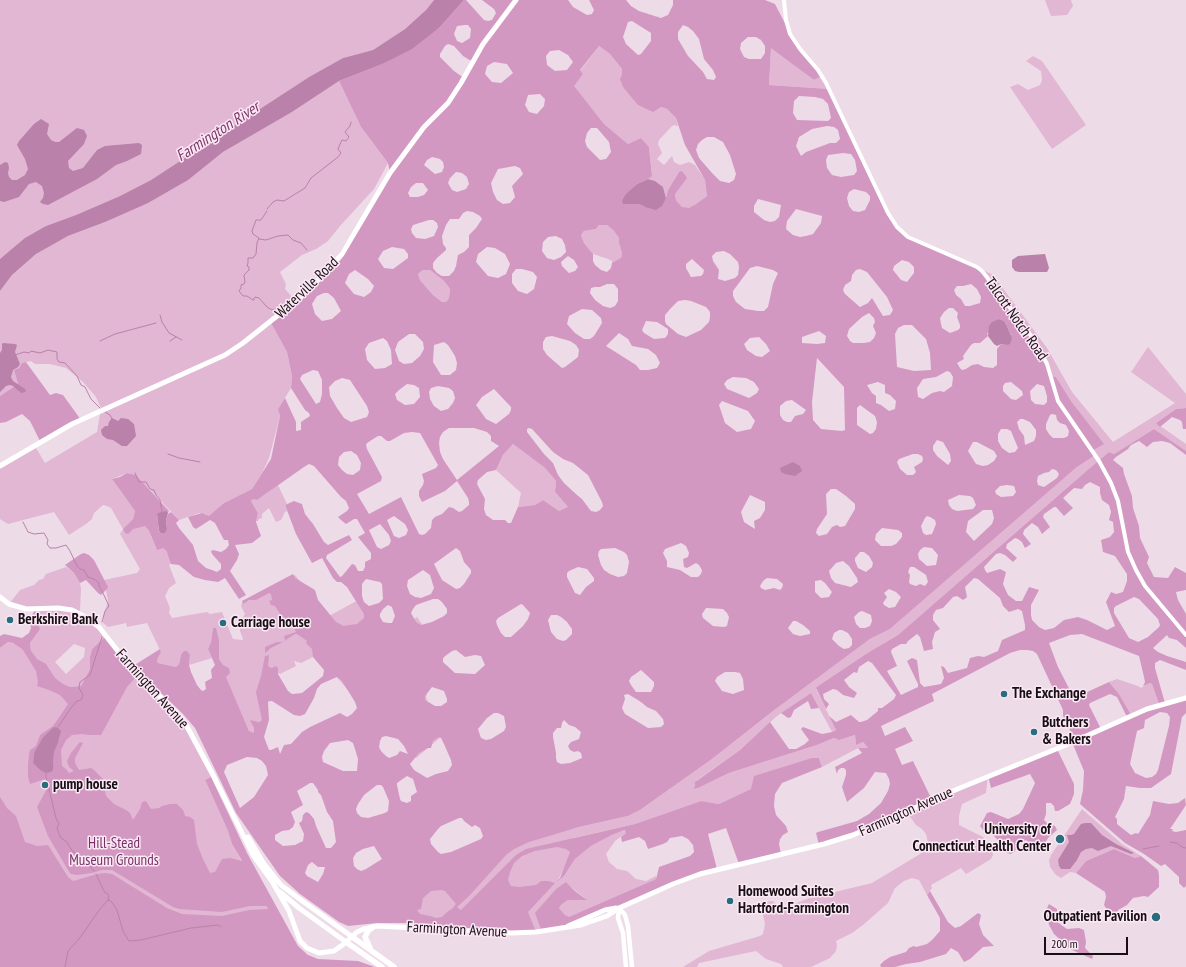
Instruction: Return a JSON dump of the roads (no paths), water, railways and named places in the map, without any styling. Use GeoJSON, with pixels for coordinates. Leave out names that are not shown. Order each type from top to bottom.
{"type":"FeatureCollection","features":[{"type":"Feature","properties":{"kind":"highway"},"geometry":{"type":"LineString","coordinates":[[374,927],[367,933],[365,938],[367,944],[374,953]]}},
{"type":"Feature","properties":{"kind":"highway"},"geometry":{"type":"LineString","coordinates":[[351,936],[394,967]]}},
{"type":"Feature","properties":{"kind":"highway"},"geometry":{"type":"LineString","coordinates":[[346,942],[382,967]]}},
{"type":"Feature","properties":{"kind":"main road","name":"Waterville Road"},"geometry":{"type":"LineString","coordinates":[[0,466],[72,424],[215,360],[233,350],[256,334],[301,296],[342,254],[390,173],[424,127],[448,103],[483,44],[516,0]]}},
{"type":"Feature","properties":{"kind":"main road","name":"Farmington Avenue"},"geometry":{"type":"LineString","coordinates":[[0,597],[9,604],[26,609],[58,608],[72,610],[99,627],[130,668],[176,712],[185,723],[256,859],[273,883],[294,904],[346,942],[351,936],[360,930],[374,927],[512,933],[536,932],[581,926],[607,916],[619,908],[672,884],[700,874],[824,844],[853,835],[1147,709],[1186,698]]}},
{"type":"Feature","properties":{"kind":"main road","name":"Farmington Avenue"},"geometry":{"type":"LineString","coordinates":[[241,828],[264,864],[281,885],[351,936]]}},
{"type":"Feature","properties":{"kind":"main road"},"geometry":{"type":"LineString","coordinates":[[273,883],[289,911],[299,938],[305,947],[314,952],[324,953],[334,951],[346,942]]}},
{"type":"Feature","properties":{"kind":"main road"},"geometry":{"type":"LineString","coordinates":[[619,908],[618,918],[623,933],[626,967]]}},
{"type":"Feature","properties":{"kind":"main road"},"geometry":{"type":"LineString","coordinates":[[619,908],[624,915],[628,926],[632,967]]}},
{"type":"Feature","properties":{"kind":"street","name":"Talcott Notch Road"},"geometry":{"type":"LineString","coordinates":[[784,0],[786,20],[790,34],[796,44],[818,70],[826,83],[888,213],[897,227],[904,235],[982,271],[1035,341],[1047,364],[1058,401],[1099,461],[1111,483],[1118,500],[1128,552],[1138,573],[1153,596],[1186,635]]}},
{"type":"Feature","properties":{"kind":"waterway"},"geometry":{"type":"LineString","coordinates":[[267,209],[273,202],[277,200],[284,201],[305,188],[311,178],[338,157],[341,153],[338,149],[342,140],[346,141],[349,137],[345,132],[350,126],[351,122]]}},
{"type":"Feature","properties":{"kind":"waterway"},"geometry":{"type":"LineString","coordinates":[[267,211],[261,220],[256,220],[252,231],[253,234],[259,238],[256,254],[253,258],[248,258],[247,266],[249,267],[249,270],[244,275],[245,282],[241,285],[239,291],[243,296],[247,296],[253,300],[255,297],[259,298],[272,310],[285,306]]}},
{"type":"Feature","properties":{"kind":"waterway"},"geometry":{"type":"LineString","coordinates":[[259,239],[266,240],[278,236],[288,235],[293,240],[301,243],[307,250]]}},
{"type":"Feature","properties":{"kind":"waterway"},"geometry":{"type":"LineString","coordinates":[[160,315],[162,322],[169,333],[182,340]]}},
{"type":"Feature","properties":{"kind":"waterway"},"geometry":{"type":"LineString","coordinates":[[100,341],[115,334],[156,323]]}},
{"type":"Feature","properties":{"kind":"waterway"},"geometry":{"type":"LineString","coordinates":[[170,341],[176,337]]}},
{"type":"Feature","properties":{"kind":"waterway"},"geometry":{"type":"LineString","coordinates":[[15,355],[24,352],[29,353],[31,351],[40,353],[48,350],[57,352],[57,359],[59,362],[65,363],[77,376],[81,385],[85,387],[91,399],[101,409]]}},
{"type":"Feature","properties":{"kind":"waterway"},"geometry":{"type":"LineString","coordinates":[[105,412],[110,415],[112,419]]}},
{"type":"Feature","properties":{"kind":"waterway"},"geometry":{"type":"LineString","coordinates":[[168,454],[179,458],[200,462]]}},
{"type":"Feature","properties":{"kind":"waterway"},"geometry":{"type":"LineString","coordinates":[[135,473],[139,482],[146,482],[150,489],[154,490],[160,500],[162,512]]}},
{"type":"Feature","properties":{"kind":"waterway"},"geometry":{"type":"LineString","coordinates":[[23,522],[28,532],[34,534],[44,533],[48,540],[47,544],[50,548],[66,545],[77,566],[84,570],[88,577],[99,583],[109,606],[105,611],[102,622]]}},
{"type":"Feature","properties":{"kind":"waterway"},"geometry":{"type":"LineString","coordinates":[[58,727],[71,708],[77,701],[81,700],[83,695],[79,688],[80,682],[90,675],[102,637]]}},
{"type":"Feature","properties":{"kind":"waterway"},"geometry":{"type":"LineString","coordinates":[[46,772],[56,818],[59,824],[57,828],[59,834],[62,839],[66,841],[73,852],[83,858],[94,871]]}},
{"type":"Feature","properties":{"kind":"waterway"},"geometry":{"type":"LineString","coordinates":[[1170,842],[1177,843],[1186,848]]}},
{"type":"Feature","properties":{"kind":"waterway"},"geometry":{"type":"LineString","coordinates":[[1143,849],[1159,846]]}},
{"type":"Feature","properties":{"kind":"waterway"},"geometry":{"type":"LineString","coordinates":[[96,874],[105,893],[109,896],[108,900],[111,901],[117,910],[123,931],[129,941],[141,940],[191,928],[218,925],[221,927]]}},
{"type":"Feature","properties":{"kind":"waterway"},"geometry":{"type":"LineString","coordinates":[[65,967],[68,951],[79,939],[108,900]]}},
{"type":"Feature","properties":{"kind":"place","name":"Berkshire Bank"},"geometry":{"type":"Point","coordinates":[10,620]}},
{"type":"Feature","properties":{"kind":"place","name":"Carriage house"},"geometry":{"type":"Point","coordinates":[223,623]}},
{"type":"Feature","properties":{"kind":"place","name":"The Exchange"},"geometry":{"type":"Point","coordinates":[1004,694]}},
{"type":"Feature","properties":{"kind":"place","name":"Butchers & Bakers"},"geometry":{"type":"Point","coordinates":[1034,732]}},
{"type":"Feature","properties":{"kind":"place","name":"pump house"},"geometry":{"type":"Point","coordinates":[45,785]}},
{"type":"Feature","properties":{"kind":"place","name":"University of Connecticut Health Center"},"geometry":{"type":"Point","coordinates":[1060,839]}},
{"type":"Feature","properties":{"kind":"place","name":"Homewood Suites Hartford-Farmington"},"geometry":{"type":"Point","coordinates":[730,901]}},
{"type":"Feature","properties":{"kind":"place","name":"Outpatient Pavilion"},"geometry":{"type":"Point","coordinates":[1156,917]}},
{"type":"Feature","properties":{"kind":"water label","name":"Farmington River"},"geometry":{"type":"Point","coordinates":[218,132]}},
{"type":"Feature","properties":{"kind":"park label","name":"Hill-Stead Museum Grounds"},"geometry":{"type":"Point","coordinates":[114,852]}}]}
